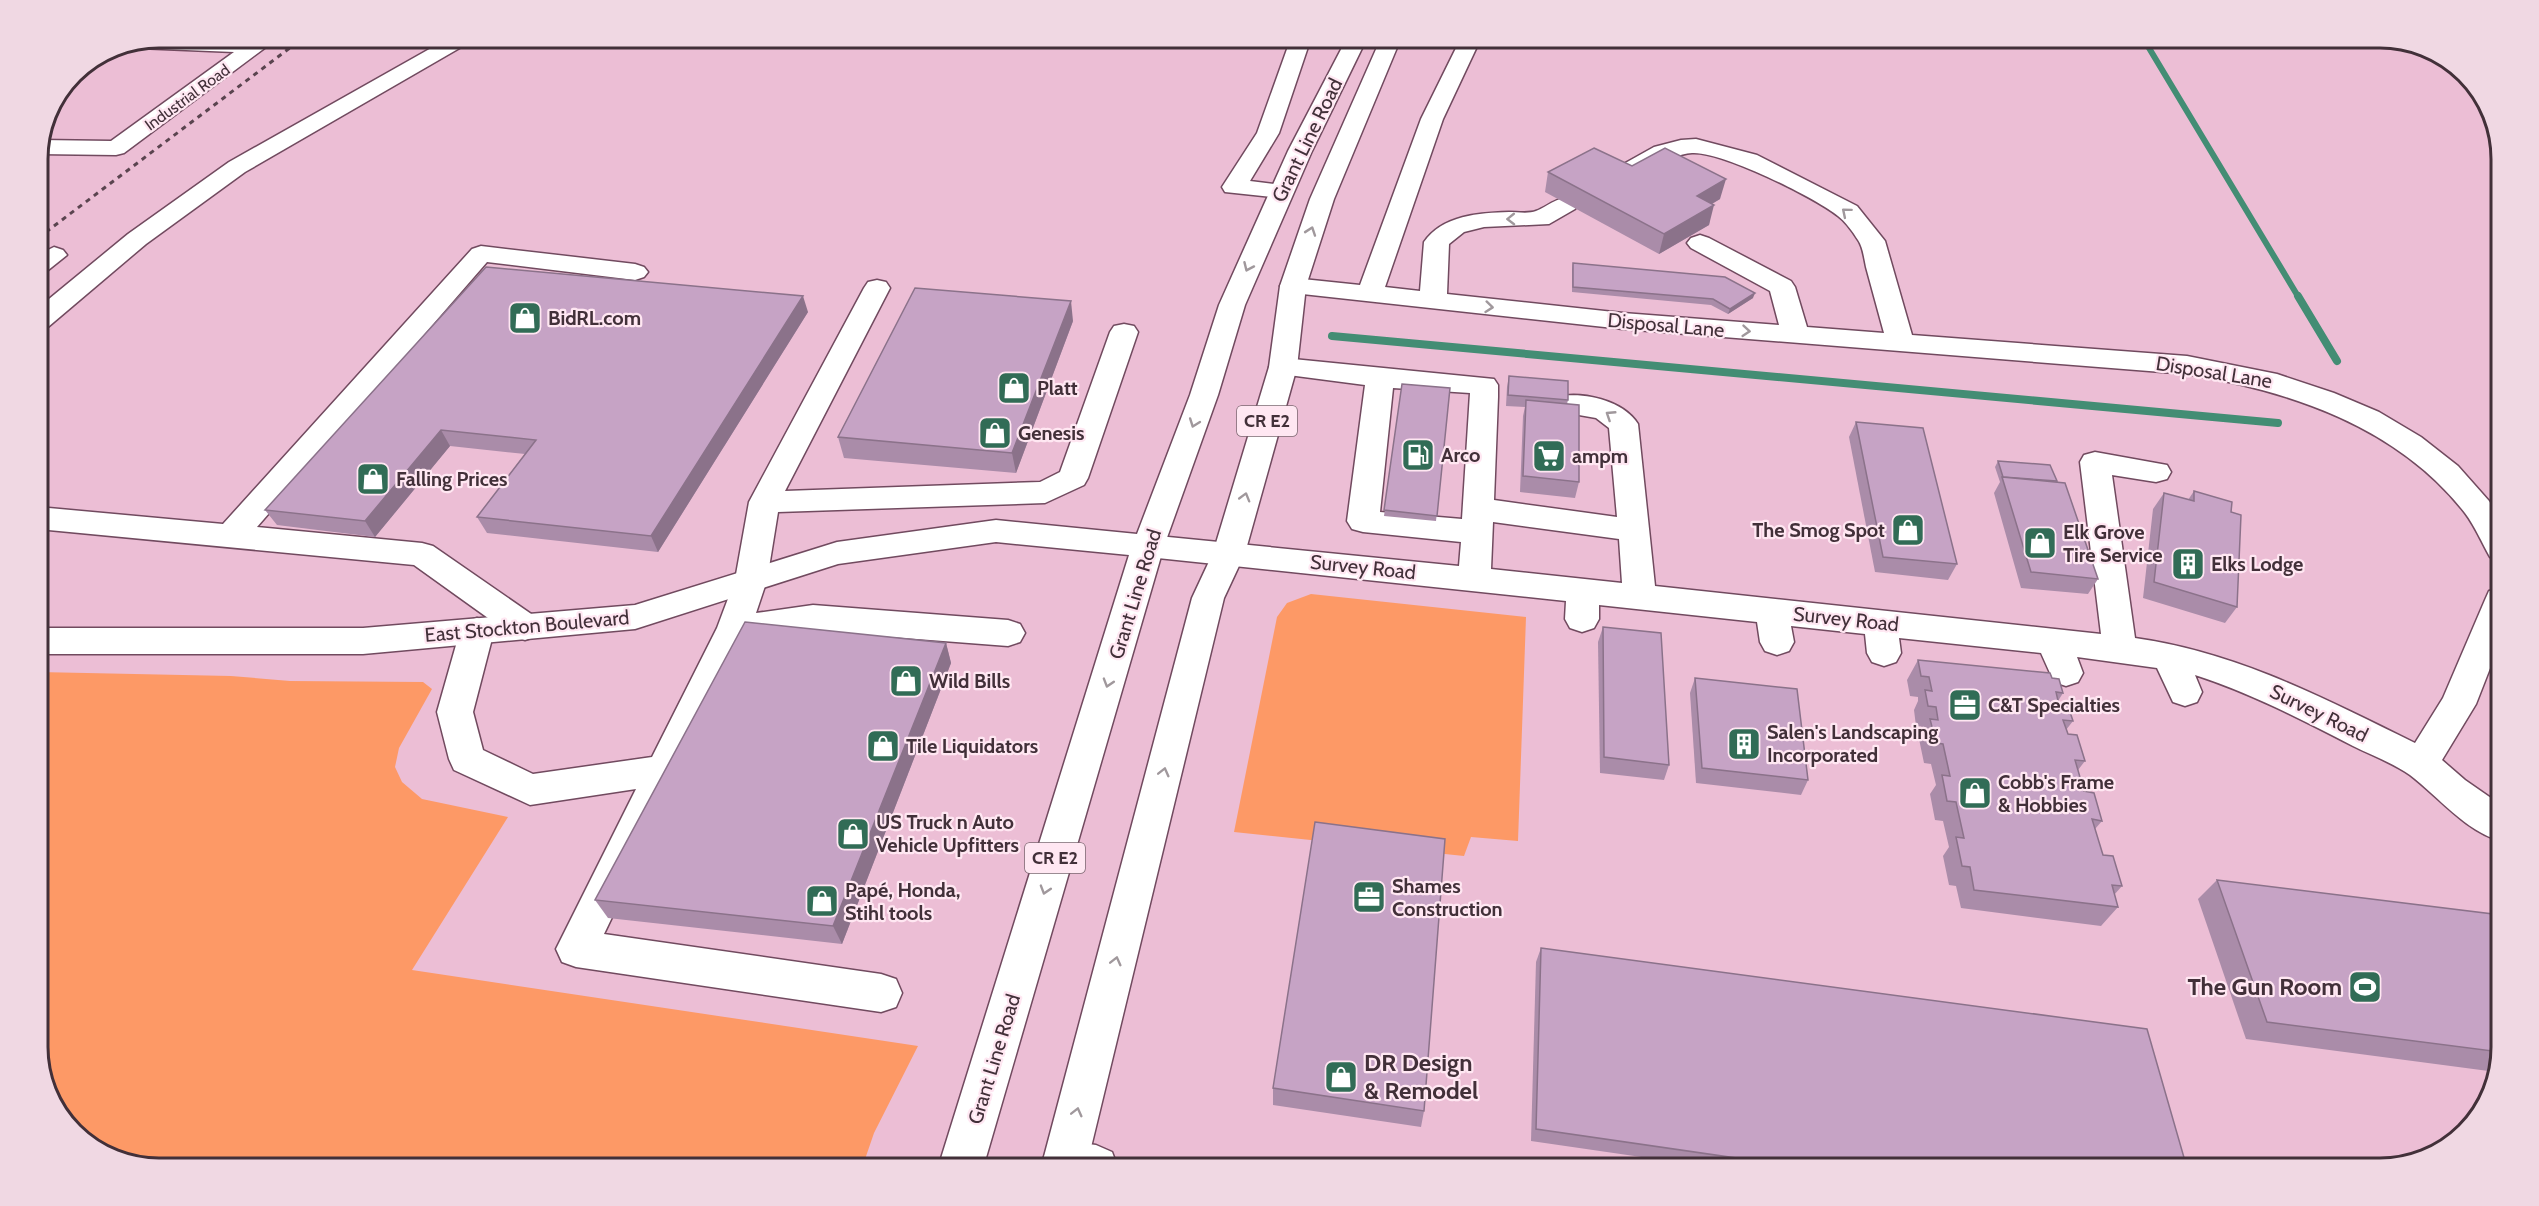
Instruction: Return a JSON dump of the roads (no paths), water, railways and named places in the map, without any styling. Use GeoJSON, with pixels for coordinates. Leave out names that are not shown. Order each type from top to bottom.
{"type":"FeatureCollection","features":[{"type":"Feature","properties":{"kind":"main road","name":"Industrial Road"},"geometry":{"type":"LineString","coordinates":[[49,147],[116,148],[254,48]]}},
{"type":"Feature","properties":{"kind":"main road"},"geometry":{"type":"LineString","coordinates":[[48,313],[138,238],[237,167],[445,48]]}},
{"type":"Feature","properties":{"kind":"main road"},"geometry":{"type":"LineString","coordinates":[[1282,191],[1234,187],[1268,133],[1298,48]]}},
{"type":"Feature","properties":{"kind":"main road","name":"Grant Line Road"},"geometry":{"type":"LineString","coordinates":[[965,1158],[1148,546],[1200,407],[1232,305],[1282,191],[1352,48]]}},
{"type":"Feature","properties":{"kind":"main road","name":"Grant Line Road"},"geometry":{"type":"LineString","coordinates":[[1076,1158],[1208,598],[1229,553],[1283,367],[1293,286],[1322,199],[1387,48]]}},
{"type":"Feature","properties":{"kind":"main road"},"geometry":{"type":"LineString","coordinates":[[1370,294],[1432,119],[1466,48]]}},
{"type":"Feature","properties":{"kind":"main road"},"geometry":{"type":"LineString","coordinates":[[1614,178],[1662,152],[1696,146],[1734,154],[1813,191],[1848,211],[1872,241],[1900,341]]}},
{"type":"Feature","properties":{"kind":"main road"},"geometry":{"type":"LineString","coordinates":[[1433,300],[1437,242],[1455,227],[1484,220],[1540,219],[1566,204]]}},
{"type":"Feature","properties":{"kind":"main road"},"geometry":{"type":"LineString","coordinates":[[1700,243],[1782,287],[1796,336]]}},
{"type":"Feature","properties":{"kind":"main road"},"geometry":{"type":"LineString","coordinates":[[231,536],[481,255],[635,272]]}},
{"type":"Feature","properties":{"kind":"main road","name":"Disposal Lane"},"geometry":{"type":"LineString","coordinates":[[1293,286],[1623,321],[1796,336],[1900,341],[2206,367],[2250,375],[2301,389],[2367,418],[2428,458],[2458,484],[2478,507],[2491,531]]}},
{"type":"Feature","properties":{"kind":"main road"},"geometry":{"type":"LineString","coordinates":[[877,288],[764,502],[752,580],[734,628],[576,949],[881,993]]}},
{"type":"Feature","properties":{"kind":"main road"},"geometry":{"type":"LineString","coordinates":[[764,502],[1045,492],[1073,478],[1124,332]]}},
{"type":"Feature","properties":{"kind":"main road"},"geometry":{"type":"LineString","coordinates":[[1283,367],[1380,378],[1484,385],[1495,398],[1477,521],[1474,579]]}},
{"type":"Feature","properties":{"kind":"main road"},"geometry":{"type":"LineString","coordinates":[[1380,378],[1363,521],[1477,521],[1632,530]]}},
{"type":"Feature","properties":{"kind":"main road"},"geometry":{"type":"LineString","coordinates":[[1566,404],[1604,410],[1623,424],[1640,597]]}},
{"type":"Feature","properties":{"kind":"main road"},"geometry":{"type":"LineString","coordinates":[[2120,649],[2095,462],[2156,472]]}},
{"type":"Feature","properties":{"kind":"main road"},"geometry":{"type":"LineString","coordinates":[[48,519],[422,554],[525,627]]}},
{"type":"Feature","properties":{"kind":"main road","name":"East Stockton Boulevard"},"geometry":{"type":"LineString","coordinates":[[48,641],[363,641],[635,617],[837,553],[996,531],[1148,546]]}},
{"type":"Feature","properties":{"kind":"main road","name":"Survey Road"},"geometry":{"type":"LineString","coordinates":[[1148,546],[1474,579],[1582,605],[1640,597],[1775,627],[1882,638],[2054,642],[2120,649],[2195,662],[2274,690],[2422,764],[2452,791],[2491,818]]}},
{"type":"Feature","properties":{"kind":"main road"},"geometry":{"type":"LineString","coordinates":[[734,628],[813,618],[1008,633]]}},
{"type":"Feature","properties":{"kind":"main road"},"geometry":{"type":"LineString","coordinates":[[2422,764],[2458,704],[2491,624]]}},
{"type":"Feature","properties":{"kind":"main road"},"geometry":{"type":"LineString","coordinates":[[477,631],[455,712],[467,759],[530,790],[664,770]]}},
{"type":"Feature","properties":{"kind":"main road"},"geometry":{"type":"LineString","coordinates":[[2054,642],[2066,673]]}},
{"type":"Feature","properties":{"kind":"main road"},"geometry":{"type":"LineString","coordinates":[[2169,657],[2185,692]]}},
{"type":"Feature","properties":{"kind":"waterway"},"geometry":{"type":"LineString","coordinates":[[2149,48],[2299,298]]}},
{"type":"Feature","properties":{"kind":"waterway"},"geometry":{"type":"LineString","coordinates":[[2298,296],[2337,361]]}},
{"type":"Feature","properties":{"kind":"waterway"},"geometry":{"type":"LineString","coordinates":[[1332,336],[2278,423]]}},
{"type":"Feature","properties":{"kind":"railway"},"geometry":{"type":"LineString","coordinates":[[48,230],[290,48]]}},
{"type":"Feature","properties":{"kind":"place","name":"BidRL.com"},"geometry":{"type":"Point","coordinates":[525,318]}},
{"type":"Feature","properties":{"kind":"place","name":"Platt"},"geometry":{"type":"Point","coordinates":[1014,388]}},
{"type":"Feature","properties":{"kind":"place","name":"Genesis"},"geometry":{"type":"Point","coordinates":[995,433]}},
{"type":"Feature","properties":{"kind":"place","name":"Arco"},"geometry":{"type":"Point","coordinates":[1418,455]}},
{"type":"Feature","properties":{"kind":"place","name":"ampm"},"geometry":{"type":"Point","coordinates":[1549,456]}},
{"type":"Feature","properties":{"kind":"place","name":"Falling Prices"},"geometry":{"type":"Point","coordinates":[373,479]}},
{"type":"Feature","properties":{"kind":"place","name":"The Smog Spot"},"geometry":{"type":"Point","coordinates":[1908,530]}},
{"type":"Feature","properties":{"kind":"place","name":"Elk Grove Tire Service"},"geometry":{"type":"Point","coordinates":[2040,543]}},
{"type":"Feature","properties":{"kind":"place","name":"Elks Lodge"},"geometry":{"type":"Point","coordinates":[2188,564]}},
{"type":"Feature","properties":{"kind":"place","name":"Wild Bills"},"geometry":{"type":"Point","coordinates":[906,681]}},
{"type":"Feature","properties":{"kind":"place","name":"C&T Specialties"},"geometry":{"type":"Point","coordinates":[1965,705]}},
{"type":"Feature","properties":{"kind":"place","name":"Salen's Landscaping Incorporated"},"geometry":{"type":"Point","coordinates":[1744,744]}},
{"type":"Feature","properties":{"kind":"place","name":"Tile Liquidators"},"geometry":{"type":"Point","coordinates":[883,746]}},
{"type":"Feature","properties":{"kind":"place","name":"Cobb's Frame & Hobbies"},"geometry":{"type":"Point","coordinates":[1975,793]}},
{"type":"Feature","properties":{"kind":"place","name":"US Truck n Auto Vehicle Upfitters"},"geometry":{"type":"Point","coordinates":[853,834]}},
{"type":"Feature","properties":{"kind":"place","name":"Shames Construction"},"geometry":{"type":"Point","coordinates":[1369,897]}},
{"type":"Feature","properties":{"kind":"place","name":"Papé, Honda, Stihl tools"},"geometry":{"type":"Point","coordinates":[822,901]}},
{"type":"Feature","properties":{"kind":"place","name":"The Gun Room"},"geometry":{"type":"Point","coordinates":[2365,987]}},
{"type":"Feature","properties":{"kind":"place","name":"DR Design & Remodel"},"geometry":{"type":"Point","coordinates":[1341,1077]}}]}
